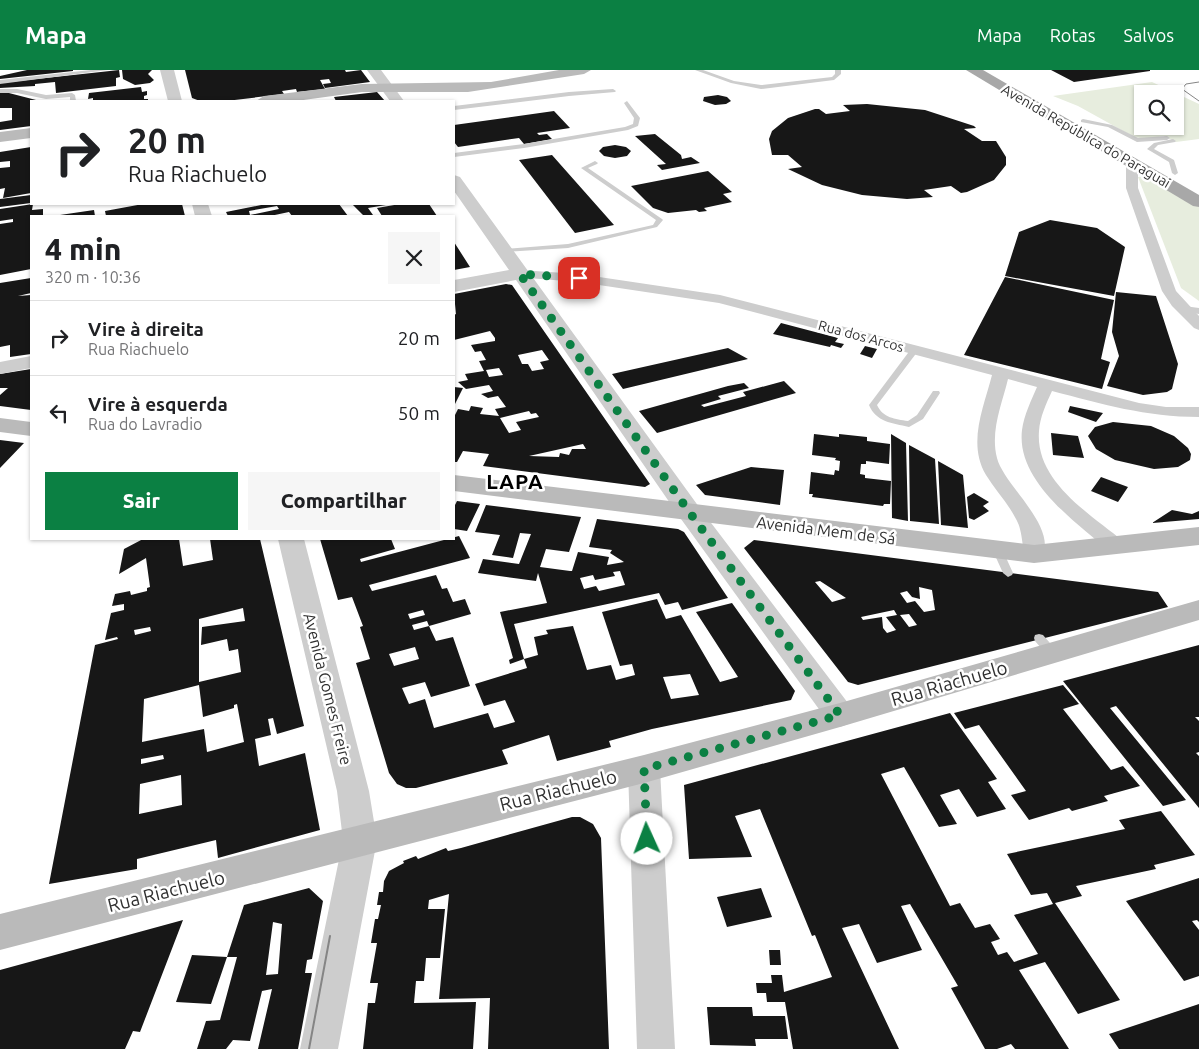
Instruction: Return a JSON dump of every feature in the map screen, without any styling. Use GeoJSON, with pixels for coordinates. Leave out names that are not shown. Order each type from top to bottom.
{"type":"FeatureCollection","features":[{"type":"Feature","properties":{"kind":"main road"},"geometry":{"type":"LineString","coordinates":[[430,100],[524,70]]}},
{"type":"Feature","properties":{"kind":"main road"},"geometry":{"type":"LineString","coordinates":[[272,100],[390,83],[497,79],[584,70]]}},
{"type":"Feature","properties":{"kind":"main road","name":"Avenida República do Paraguai"},"geometry":{"type":"LineString","coordinates":[[973,70],[1199,202]]}},
{"type":"Feature","properties":{"kind":"main road","name":"Avenida República do Paraguai"},"geometry":{"type":"LineString","coordinates":[[992,70],[1199,187]]}},
{"type":"Feature","properties":{"kind":"main road"},"geometry":{"type":"LineString","coordinates":[[390,83],[468,88]]}},
{"type":"Feature","properties":{"kind":"main road"},"geometry":{"type":"LineString","coordinates":[[0,137],[30,133]]}},
{"type":"Feature","properties":{"kind":"main road"},"geometry":{"type":"LineString","coordinates":[[0,425],[30,429]]}},
{"type":"Feature","properties":{"kind":"main road","name":"Avenida Mem de Sá"},"geometry":{"type":"LineString","coordinates":[[455,483],[690,513],[1003,562],[1034,554],[1199,536]]}},
{"type":"Feature","properties":{"kind":"main road","name":"Rua Riachuelo"},"geometry":{"type":"LineString","coordinates":[[0,932],[264,867],[360,840],[644,769],[840,715],[1045,646],[1199,610]]}},
{"type":"Feature","properties":{"kind":"street"},"geometry":{"type":"LineString","coordinates":[[167,70],[175,100]]}},
{"type":"Feature","properties":{"kind":"street"},"geometry":{"type":"LineString","coordinates":[[374,70],[390,83],[397,100]]}},
{"type":"Feature","properties":{"kind":"street"},"geometry":{"type":"LineString","coordinates":[[1132,162],[1132,188],[1141,218],[1166,277],[1169,291],[1199,325]]}},
{"type":"Feature","properties":{"kind":"street"},"geometry":{"type":"LineString","coordinates":[[455,181],[690,513],[840,715]]}},
{"type":"Feature","properties":{"kind":"street"},"geometry":{"type":"LineString","coordinates":[[455,286],[520,274]]}},
{"type":"Feature","properties":{"kind":"street","name":"Rua dos Arcos"},"geometry":{"type":"LineString","coordinates":[[520,274],[588,279],[720,299],[1138,408],[1166,412],[1199,412]]}},
{"type":"Feature","properties":{"kind":"street"},"geometry":{"type":"LineString","coordinates":[[1184,309],[1199,311]]}},
{"type":"Feature","properties":{"kind":"street"},"geometry":{"type":"LineString","coordinates":[[0,368],[30,362]]}},
{"type":"Feature","properties":{"kind":"street"},"geometry":{"type":"LineString","coordinates":[[1001,373],[986,446],[989,461],[997,477],[1030,524],[1036,543],[1034,554]]}},
{"type":"Feature","properties":{"kind":"street"},"geometry":{"type":"LineString","coordinates":[[1046,385],[1034,413],[1030,435],[1035,461],[1056,494],[1116,546]]}},
{"type":"Feature","properties":{"kind":"street","name":"Avenida Gomes Freire"},"geometry":{"type":"LineString","coordinates":[[291,540],[353,791],[360,840],[319,1049]]}},
{"type":"Feature","properties":{"kind":"street"},"geometry":{"type":"LineString","coordinates":[[644,769],[656,1049]]}},
{"type":"Feature","properties":{"kind":"lane"},"geometry":{"type":"LineString","coordinates":[[0,82],[105,70]]}},
{"type":"Feature","properties":{"kind":"lane"},"geometry":{"type":"LineString","coordinates":[[698,70],[733,82],[761,87],[834,78],[838,74],[838,70]]}},
{"type":"Feature","properties":{"kind":"lane"},"geometry":{"type":"LineString","coordinates":[[0,91],[16,91],[46,97],[72,95],[73,100]]}},
{"type":"Feature","properties":{"kind":"lane"},"geometry":{"type":"LineString","coordinates":[[455,108],[569,94],[613,92]]}},
{"type":"Feature","properties":{"kind":"lane"},"geometry":{"type":"LineString","coordinates":[[455,155],[524,146],[636,125],[637,118],[627,103]]}},
{"type":"Feature","properties":{"kind":"lane"},"geometry":{"type":"LineString","coordinates":[[1083,122],[1110,126],[1137,140],[1167,138]]}},
{"type":"Feature","properties":{"kind":"lane"},"geometry":{"type":"LineString","coordinates":[[1174,141],[1156,144],[1150,149],[1172,161],[1175,173]]}},
{"type":"Feature","properties":{"kind":"lane"},"geometry":{"type":"LineString","coordinates":[[504,251],[568,246],[656,226],[660,220],[584,168],[595,163]]}},
{"type":"Feature","properties":{"kind":"lane"},"geometry":{"type":"LineString","coordinates":[[914,350],[880,393],[873,405],[875,412],[885,419],[909,424],[920,417],[936,393]]}},
{"type":"Feature","properties":{"kind":"green space"},"geometry":{"type":"Polygon","coordinates":[[[1152,82],[1158,85],[1134,85],[1134,135],[1184,135],[1184,97],[1199,104],[1199,139],[1176,142],[1164,136],[1146,139],[1134,137],[1078,106],[1053,96],[1152,82]]]}},
{"type":"Feature","properties":{"kind":"green space"},"geometry":{"type":"Polygon","coordinates":[[[1147,176],[1199,207],[1199,301],[1181,288],[1138,177],[1147,176]]]}},
{"type":"Feature","properties":{"kind":"building"},"geometry":{"type":"Polygon","coordinates":[[[27,70],[73,71],[0,79],[0,76],[27,70]]]}},
{"type":"Feature","properties":{"kind":"building"},"geometry":{"type":"Polygon","coordinates":[[[119,70],[120,77],[116,78],[116,86],[56,93],[55,82],[35,84],[35,86],[0,88],[0,83],[119,70]]]}},
{"type":"Feature","properties":{"kind":"building"},"geometry":{"type":"Polygon","coordinates":[[[122,70],[152,70],[148,74],[154,80],[150,83],[135,85],[123,79],[122,70]]]}},
{"type":"Feature","properties":{"kind":"building"},"geometry":{"type":"Polygon","coordinates":[[[185,70],[345,70],[346,72],[361,70],[370,82],[325,88],[323,84],[331,83],[329,79],[320,80],[325,89],[297,92],[296,89],[282,91],[284,94],[234,100],[197,100],[192,98],[185,70]]]}},
{"type":"Feature","properties":{"kind":"building"},"geometry":{"type":"Polygon","coordinates":[[[1051,70],[1150,70],[1150,71],[1074,82],[1051,70]]]}},
{"type":"Feature","properties":{"kind":"building"},"geometry":{"type":"Polygon","coordinates":[[[141,87],[142,92],[147,91],[144,99],[148,100],[93,100],[93,98],[88,99],[89,93],[141,87]]]}},
{"type":"Feature","properties":{"kind":"building"},"geometry":{"type":"Polygon","coordinates":[[[5,92],[36,100],[30,100],[30,126],[0,130],[0,122],[12,120],[12,108],[0,108],[0,93],[5,92]]]}},
{"type":"Feature","properties":{"kind":"building"},"geometry":{"type":"Polygon","coordinates":[[[377,92],[384,100],[336,100],[334,97],[377,92]]]}},
{"type":"Feature","properties":{"kind":"building"},"geometry":{"type":"Polygon","coordinates":[[[718,95],[727,97],[731,101],[726,104],[715,105],[703,101],[704,97],[718,95]]]}},
{"type":"Feature","properties":{"kind":"building"},"geometry":{"type":"Polygon","coordinates":[[[867,104],[925,110],[974,126],[976,128],[964,129],[982,141],[996,141],[1006,157],[1006,165],[994,180],[967,192],[961,193],[951,186],[924,190],[933,197],[907,199],[862,195],[822,185],[788,169],[802,167],[788,155],[772,155],[769,139],[772,131],[788,118],[815,109],[819,109],[826,114],[850,111],[843,105],[867,104]]]}},
{"type":"Feature","properties":{"kind":"building"},"geometry":{"type":"Polygon","coordinates":[[[554,111],[570,128],[537,133],[539,135],[547,134],[552,139],[524,144],[519,138],[458,147],[455,143],[455,125],[554,111]]]}},
{"type":"Feature","properties":{"kind":"building"},"geometry":{"type":"Polygon","coordinates":[[[655,134],[681,155],[682,159],[691,157],[700,163],[662,170],[657,165],[666,164],[635,136],[655,134]]]}},
{"type":"Feature","properties":{"kind":"building"},"geometry":{"type":"Polygon","coordinates":[[[615,145],[626,147],[631,151],[627,156],[615,158],[604,156],[599,151],[603,147],[615,145]]]}},
{"type":"Feature","properties":{"kind":"building"},"geometry":{"type":"Polygon","coordinates":[[[30,147],[30,193],[3,198],[5,188],[0,189],[0,168],[10,167],[10,161],[0,162],[0,152],[30,147]]]}},
{"type":"Feature","properties":{"kind":"building"},"geometry":{"type":"Polygon","coordinates":[[[552,155],[614,225],[575,233],[519,160],[552,155]]]}},
{"type":"Feature","properties":{"kind":"building"},"geometry":{"type":"Polygon","coordinates":[[[708,171],[732,192],[723,194],[732,202],[704,208],[707,211],[699,212],[696,210],[668,213],[653,208],[631,186],[708,171]]]}},
{"type":"Feature","properties":{"kind":"building"},"geometry":{"type":"Polygon","coordinates":[[[30,195],[30,203],[0,207],[0,199],[30,195]]]}},
{"type":"Feature","properties":{"kind":"building"},"geometry":{"type":"Polygon","coordinates":[[[30,204],[33,205],[32,210],[43,209],[43,215],[30,215],[30,269],[0,275],[0,224],[13,222],[13,219],[0,221],[0,209],[30,204]]]}},
{"type":"Feature","properties":{"kind":"building"},"geometry":{"type":"Polygon","coordinates":[[[138,205],[182,205],[185,215],[106,215],[105,211],[138,205]]]}},
{"type":"Feature","properties":{"kind":"building"},"geometry":{"type":"Polygon","coordinates":[[[261,205],[340,205],[347,215],[291,215],[289,212],[275,215],[250,215],[228,215],[226,212],[261,205]],[[277,206],[249,211],[250,215],[279,209],[277,206]]]}},
{"type":"Feature","properties":{"kind":"building"},"geometry":{"type":"Polygon","coordinates":[[[353,205],[386,205],[368,208],[373,215],[363,215],[353,205]]]}},
{"type":"Feature","properties":{"kind":"building"},"geometry":{"type":"Polygon","coordinates":[[[394,205],[430,205],[436,215],[381,215],[377,208],[394,205]]]}},
{"type":"Feature","properties":{"kind":"building"},"geometry":{"type":"Polygon","coordinates":[[[94,210],[95,215],[60,215],[94,210]]]}},
{"type":"Feature","properties":{"kind":"building"},"geometry":{"type":"Polygon","coordinates":[[[1050,220],[1097,228],[1125,247],[1114,296],[1005,276],[1019,232],[1050,220]]]}},
{"type":"Feature","properties":{"kind":"building"},"geometry":{"type":"Polygon","coordinates":[[[455,244],[470,267],[455,270],[455,244]]]}},
{"type":"Feature","properties":{"kind":"building"},"geometry":{"type":"Polygon","coordinates":[[[1005,277],[1114,300],[1101,359],[1110,362],[1102,389],[964,355],[1005,277]]]}},
{"type":"Feature","properties":{"kind":"building"},"geometry":{"type":"Polygon","coordinates":[[[30,278],[30,293],[18,296],[30,295],[30,354],[10,357],[10,345],[0,347],[0,283],[30,278]]]}},
{"type":"Feature","properties":{"kind":"building"},"geometry":{"type":"Polygon","coordinates":[[[506,284],[512,285],[650,484],[645,487],[483,466],[489,454],[463,451],[457,462],[455,462],[455,415],[458,409],[469,411],[471,406],[483,408],[480,414],[499,416],[495,409],[506,407],[498,396],[488,398],[481,394],[493,391],[489,385],[466,389],[458,382],[468,380],[465,374],[484,371],[479,361],[486,360],[481,351],[475,352],[471,345],[495,341],[495,338],[490,331],[455,340],[455,294],[506,284]],[[542,350],[518,355],[522,364],[528,364],[532,371],[544,369],[540,362],[549,360],[542,350]],[[499,368],[486,370],[489,377],[503,375],[499,368]],[[529,411],[500,418],[509,433],[521,430],[516,422],[539,417],[536,413],[531,414],[529,411]],[[583,444],[529,456],[559,457],[560,453],[569,455],[572,449],[586,449],[583,444]]]}},
{"type":"Feature","properties":{"kind":"building"},"geometry":{"type":"Polygon","coordinates":[[[1116,292],[1156,296],[1178,364],[1172,389],[1167,392],[1143,395],[1107,386],[1119,356],[1112,332],[1116,292]]]}},
{"type":"Feature","properties":{"kind":"building"},"geometry":{"type":"Polygon","coordinates":[[[781,323],[838,338],[835,342],[844,344],[841,348],[831,345],[830,347],[773,334],[781,323]]]}},
{"type":"Feature","properties":{"kind":"building"},"geometry":{"type":"Polygon","coordinates":[[[865,346],[877,349],[872,358],[860,354],[865,346]]]}},
{"type":"Feature","properties":{"kind":"building"},"geometry":{"type":"Polygon","coordinates":[[[728,348],[748,359],[623,389],[612,374],[728,348]]]}},
{"type":"Feature","properties":{"kind":"building"},"geometry":{"type":"Polygon","coordinates":[[[30,369],[30,410],[0,406],[0,395],[8,388],[0,388],[0,374],[30,369]]]}},
{"type":"Feature","properties":{"kind":"building"},"geometry":{"type":"Polygon","coordinates":[[[784,381],[796,393],[657,433],[639,411],[728,386],[744,383],[749,388],[718,396],[721,399],[701,405],[704,407],[746,396],[743,392],[784,381]]]}},
{"type":"Feature","properties":{"kind":"building"},"geometry":{"type":"Polygon","coordinates":[[[455,387],[463,388],[455,404],[455,387]]]}},
{"type":"Feature","properties":{"kind":"building"},"geometry":{"type":"Polygon","coordinates":[[[1070,406],[1103,413],[1096,422],[1068,412],[1070,406]]]}},
{"type":"Feature","properties":{"kind":"building"},"geometry":{"type":"Polygon","coordinates":[[[1113,422],[1151,426],[1174,436],[1188,448],[1191,454],[1190,460],[1178,467],[1154,469],[1115,460],[1096,449],[1088,436],[1095,427],[1113,422]]]}},
{"type":"Feature","properties":{"kind":"building"},"geometry":{"type":"Polygon","coordinates":[[[1051,433],[1078,436],[1084,458],[1053,455],[1051,433]]]}},
{"type":"Feature","properties":{"kind":"building"},"geometry":{"type":"Polygon","coordinates":[[[814,434],[839,437],[839,434],[867,437],[867,441],[890,444],[889,464],[866,461],[866,464],[861,464],[860,474],[865,475],[865,478],[891,481],[890,504],[884,504],[883,506],[812,497],[813,494],[809,494],[811,472],[834,475],[835,470],[839,471],[840,461],[835,460],[836,458],[812,455],[814,434]]]}},
{"type":"Feature","properties":{"kind":"building"},"geometry":{"type":"Polygon","coordinates":[[[891,434],[906,443],[908,521],[892,518],[891,434]]]}},
{"type":"Feature","properties":{"kind":"building"},"geometry":{"type":"Polygon","coordinates":[[[0,440],[24,443],[0,468],[0,440]]]}},
{"type":"Feature","properties":{"kind":"building"},"geometry":{"type":"Polygon","coordinates":[[[909,445],[935,459],[939,524],[910,521],[909,445]]]}},
{"type":"Feature","properties":{"kind":"building"},"geometry":{"type":"Polygon","coordinates":[[[938,461],[963,475],[968,528],[941,525],[938,461]]]}},
{"type":"Feature","properties":{"kind":"building"},"geometry":{"type":"Polygon","coordinates":[[[751,467],[784,470],[780,505],[705,495],[696,485],[751,467]]]}},
{"type":"Feature","properties":{"kind":"building"},"geometry":{"type":"Polygon","coordinates":[[[1101,477],[1128,487],[1118,502],[1091,491],[1101,477]]]}},
{"type":"Feature","properties":{"kind":"building"},"geometry":{"type":"Polygon","coordinates":[[[974,493],[989,502],[983,506],[989,511],[974,520],[969,518],[967,497],[974,493]]]}},
{"type":"Feature","properties":{"kind":"building"},"geometry":{"type":"Polygon","coordinates":[[[457,501],[480,504],[467,531],[455,529],[455,505],[457,501]]]}},
{"type":"Feature","properties":{"kind":"building"},"geometry":{"type":"Polygon","coordinates":[[[486,505],[581,517],[569,552],[546,549],[540,567],[570,571],[572,571],[578,552],[609,557],[607,565],[624,562],[610,553],[612,550],[589,547],[597,519],[678,529],[684,532],[728,598],[682,610],[678,602],[665,605],[659,593],[514,624],[524,659],[510,664],[509,660],[513,658],[500,612],[547,603],[538,573],[536,581],[478,573],[483,559],[519,564],[531,534],[520,533],[513,558],[492,555],[500,535],[475,532],[486,505]],[[620,571],[613,572],[615,576],[595,580],[593,575],[580,578],[584,589],[596,586],[599,591],[625,585],[620,571]]]}},
{"type":"Feature","properties":{"kind":"building"},"geometry":{"type":"Polygon","coordinates":[[[1172,510],[1192,514],[1199,511],[1199,519],[1152,523],[1172,510]]]}},
{"type":"Feature","properties":{"kind":"building"},"geometry":{"type":"Polygon","coordinates":[[[459,536],[470,558],[369,585],[372,591],[436,575],[442,589],[447,588],[453,602],[465,599],[471,614],[429,626],[436,641],[453,637],[470,686],[431,697],[425,682],[402,688],[409,704],[425,699],[434,728],[488,713],[494,728],[515,722],[505,700],[484,706],[475,684],[527,668],[524,659],[538,655],[534,637],[548,634],[546,630],[573,626],[587,670],[611,665],[616,680],[635,675],[632,664],[620,666],[602,612],[657,599],[666,619],[681,615],[720,682],[738,677],[696,612],[732,603],[795,691],[791,700],[652,729],[609,741],[611,747],[557,761],[549,735],[502,750],[508,764],[416,788],[406,788],[397,784],[389,773],[356,663],[370,659],[360,627],[363,626],[352,597],[338,600],[320,540],[391,540],[395,549],[360,559],[361,562],[444,540],[455,540],[455,537],[459,536]],[[423,610],[408,614],[410,619],[425,615],[423,610]],[[427,621],[412,625],[414,630],[429,626],[427,621]],[[415,647],[389,654],[394,666],[419,659],[415,647]],[[690,674],[663,677],[671,699],[699,695],[690,674]]]}},
{"type":"Feature","properties":{"kind":"building"},"geometry":{"type":"Polygon","coordinates":[[[141,540],[179,540],[183,566],[213,560],[210,540],[260,540],[304,726],[277,734],[273,718],[268,719],[271,735],[255,739],[259,766],[305,753],[320,830],[218,858],[216,840],[137,859],[137,869],[49,884],[95,645],[118,639],[117,637],[105,640],[111,613],[124,610],[124,604],[112,606],[115,594],[130,591],[131,595],[147,591],[147,588],[150,587],[146,558],[119,574],[124,549],[141,540]],[[243,608],[199,619],[199,682],[241,672],[238,649],[229,651],[227,639],[201,645],[202,627],[245,621],[243,608]],[[150,627],[134,630],[135,635],[151,631],[150,627]],[[199,685],[144,699],[142,742],[204,729],[207,752],[244,742],[237,704],[234,705],[234,708],[203,717],[199,685]],[[163,755],[141,759],[141,764],[164,759],[163,755]],[[181,775],[140,784],[139,814],[182,805],[181,775]]]}},
{"type":"Feature","properties":{"kind":"building"},"geometry":{"type":"Polygon","coordinates":[[[754,540],[1158,592],[1168,607],[858,685],[848,682],[744,548],[754,540]],[[820,581],[815,582],[832,602],[846,598],[820,581]],[[919,587],[920,599],[912,597],[907,591],[900,593],[907,603],[915,601],[924,612],[935,610],[932,590],[919,587]],[[894,610],[861,617],[863,620],[882,617],[883,628],[887,633],[896,630],[886,617],[897,615],[894,610]],[[909,614],[900,615],[909,627],[917,625],[909,614]]]}},
{"type":"Feature","properties":{"kind":"building"},"geometry":{"type":"Polygon","coordinates":[[[1199,645],[1199,717],[1195,717],[1199,721],[1199,752],[1196,753],[1199,756],[1199,808],[1116,706],[1110,708],[1186,800],[1163,806],[1063,681],[1199,645]]]}},
{"type":"Feature","properties":{"kind":"building"},"geometry":{"type":"Polygon","coordinates":[[[1063,685],[1079,704],[1063,709],[1111,770],[1123,766],[1140,786],[1104,796],[1108,801],[1072,811],[1069,808],[1029,820],[1011,795],[1026,791],[979,725],[965,729],[954,713],[1063,685]]]}},
{"type":"Feature","properties":{"kind":"building"},"geometry":{"type":"Polygon","coordinates":[[[950,713],[997,779],[988,782],[1006,809],[977,817],[959,789],[940,795],[957,824],[939,827],[904,767],[881,774],[950,906],[960,903],[975,928],[990,924],[1000,939],[991,942],[998,955],[1007,952],[1014,962],[1038,954],[1014,915],[1053,904],[1047,893],[1031,895],[1007,854],[1125,829],[1119,820],[1161,811],[1195,855],[1154,865],[1156,869],[1076,886],[1082,896],[1055,903],[1120,1000],[1078,1014],[1045,962],[1019,970],[1069,1049],[1015,1049],[1011,1044],[997,1049],[985,1049],[951,988],[958,986],[910,904],[901,906],[922,950],[877,963],[859,924],[842,928],[899,1049],[793,1049],[785,1002],[767,1002],[766,993],[757,993],[756,983],[772,983],[771,975],[782,975],[784,992],[832,977],[815,935],[812,936],[760,809],[735,816],[752,857],[689,859],[684,785],[950,713]]]}},
{"type":"Feature","properties":{"kind":"building"},"geometry":{"type":"Polygon","coordinates":[[[572,817],[580,817],[593,824],[601,838],[609,1049],[488,1049],[490,998],[439,999],[449,894],[429,900],[428,909],[445,909],[440,958],[426,958],[424,981],[416,981],[414,1003],[476,1002],[473,1049],[363,1049],[368,1003],[375,1003],[378,983],[370,983],[377,943],[371,943],[375,919],[378,919],[381,905],[377,905],[379,892],[383,892],[384,881],[389,871],[404,863],[403,861],[416,856],[418,859],[446,848],[448,851],[461,848],[572,817]]]}},
{"type":"Feature","properties":{"kind":"building"},"geometry":{"type":"Polygon","coordinates":[[[1199,878],[1199,922],[1197,920],[1192,921],[1199,930],[1199,976],[1184,981],[1126,901],[1199,878]]]}},
{"type":"Feature","properties":{"kind":"building"},"geometry":{"type":"Polygon","coordinates":[[[309,888],[323,901],[312,959],[307,960],[305,973],[312,973],[298,1049],[258,1049],[272,989],[262,991],[250,1041],[233,1040],[226,1049],[197,1049],[206,1021],[220,1020],[237,957],[227,957],[244,905],[309,888]],[[273,922],[266,975],[278,974],[282,924],[273,922]]]}},
{"type":"Feature","properties":{"kind":"building"},"geometry":{"type":"Polygon","coordinates":[[[761,888],[772,917],[727,927],[717,897],[761,888]]]}},
{"type":"Feature","properties":{"kind":"building"},"geometry":{"type":"Polygon","coordinates":[[[183,920],[140,1032],[133,1031],[125,1049],[0,1049],[0,970],[183,920]]]}},
{"type":"Feature","properties":{"kind":"building"},"geometry":{"type":"Polygon","coordinates":[[[769,950],[780,950],[781,965],[770,965],[769,950]]]}},
{"type":"Feature","properties":{"kind":"building"},"geometry":{"type":"Polygon","coordinates":[[[192,955],[227,957],[211,1004],[176,1002],[192,955]]]}},
{"type":"Feature","properties":{"kind":"building"},"geometry":{"type":"Polygon","coordinates":[[[1199,1004],[1199,1049],[1119,1049],[1109,1034],[1199,1004]]]}},
{"type":"Feature","properties":{"kind":"building"},"geometry":{"type":"Polygon","coordinates":[[[707,1007],[752,1007],[753,1016],[785,1016],[788,1039],[755,1039],[756,1046],[710,1045],[707,1007]]]}},
{"type":"Feature","properties":{"kind":"tram line"},"geometry":{"type":"LineString","coordinates":[[1199,82],[1186,84],[1182,89],[1199,101]]}},
{"type":"Feature","properties":{"kind":"tram line"},"geometry":{"type":"LineString","coordinates":[[309,1049],[330,936]]}},
{"type":"Feature","properties":{"kind":"district","name":"LAPA"},"geometry":{"type":"Point","coordinates":[515,481]}},
{"type":"Feature","properties":{"kind":"route"},"geometry":{"type":"LineString","coordinates":[[579,278],[520,274],[690,513],[732,567],[840,715],[644,769],[647,839]]}}]}
